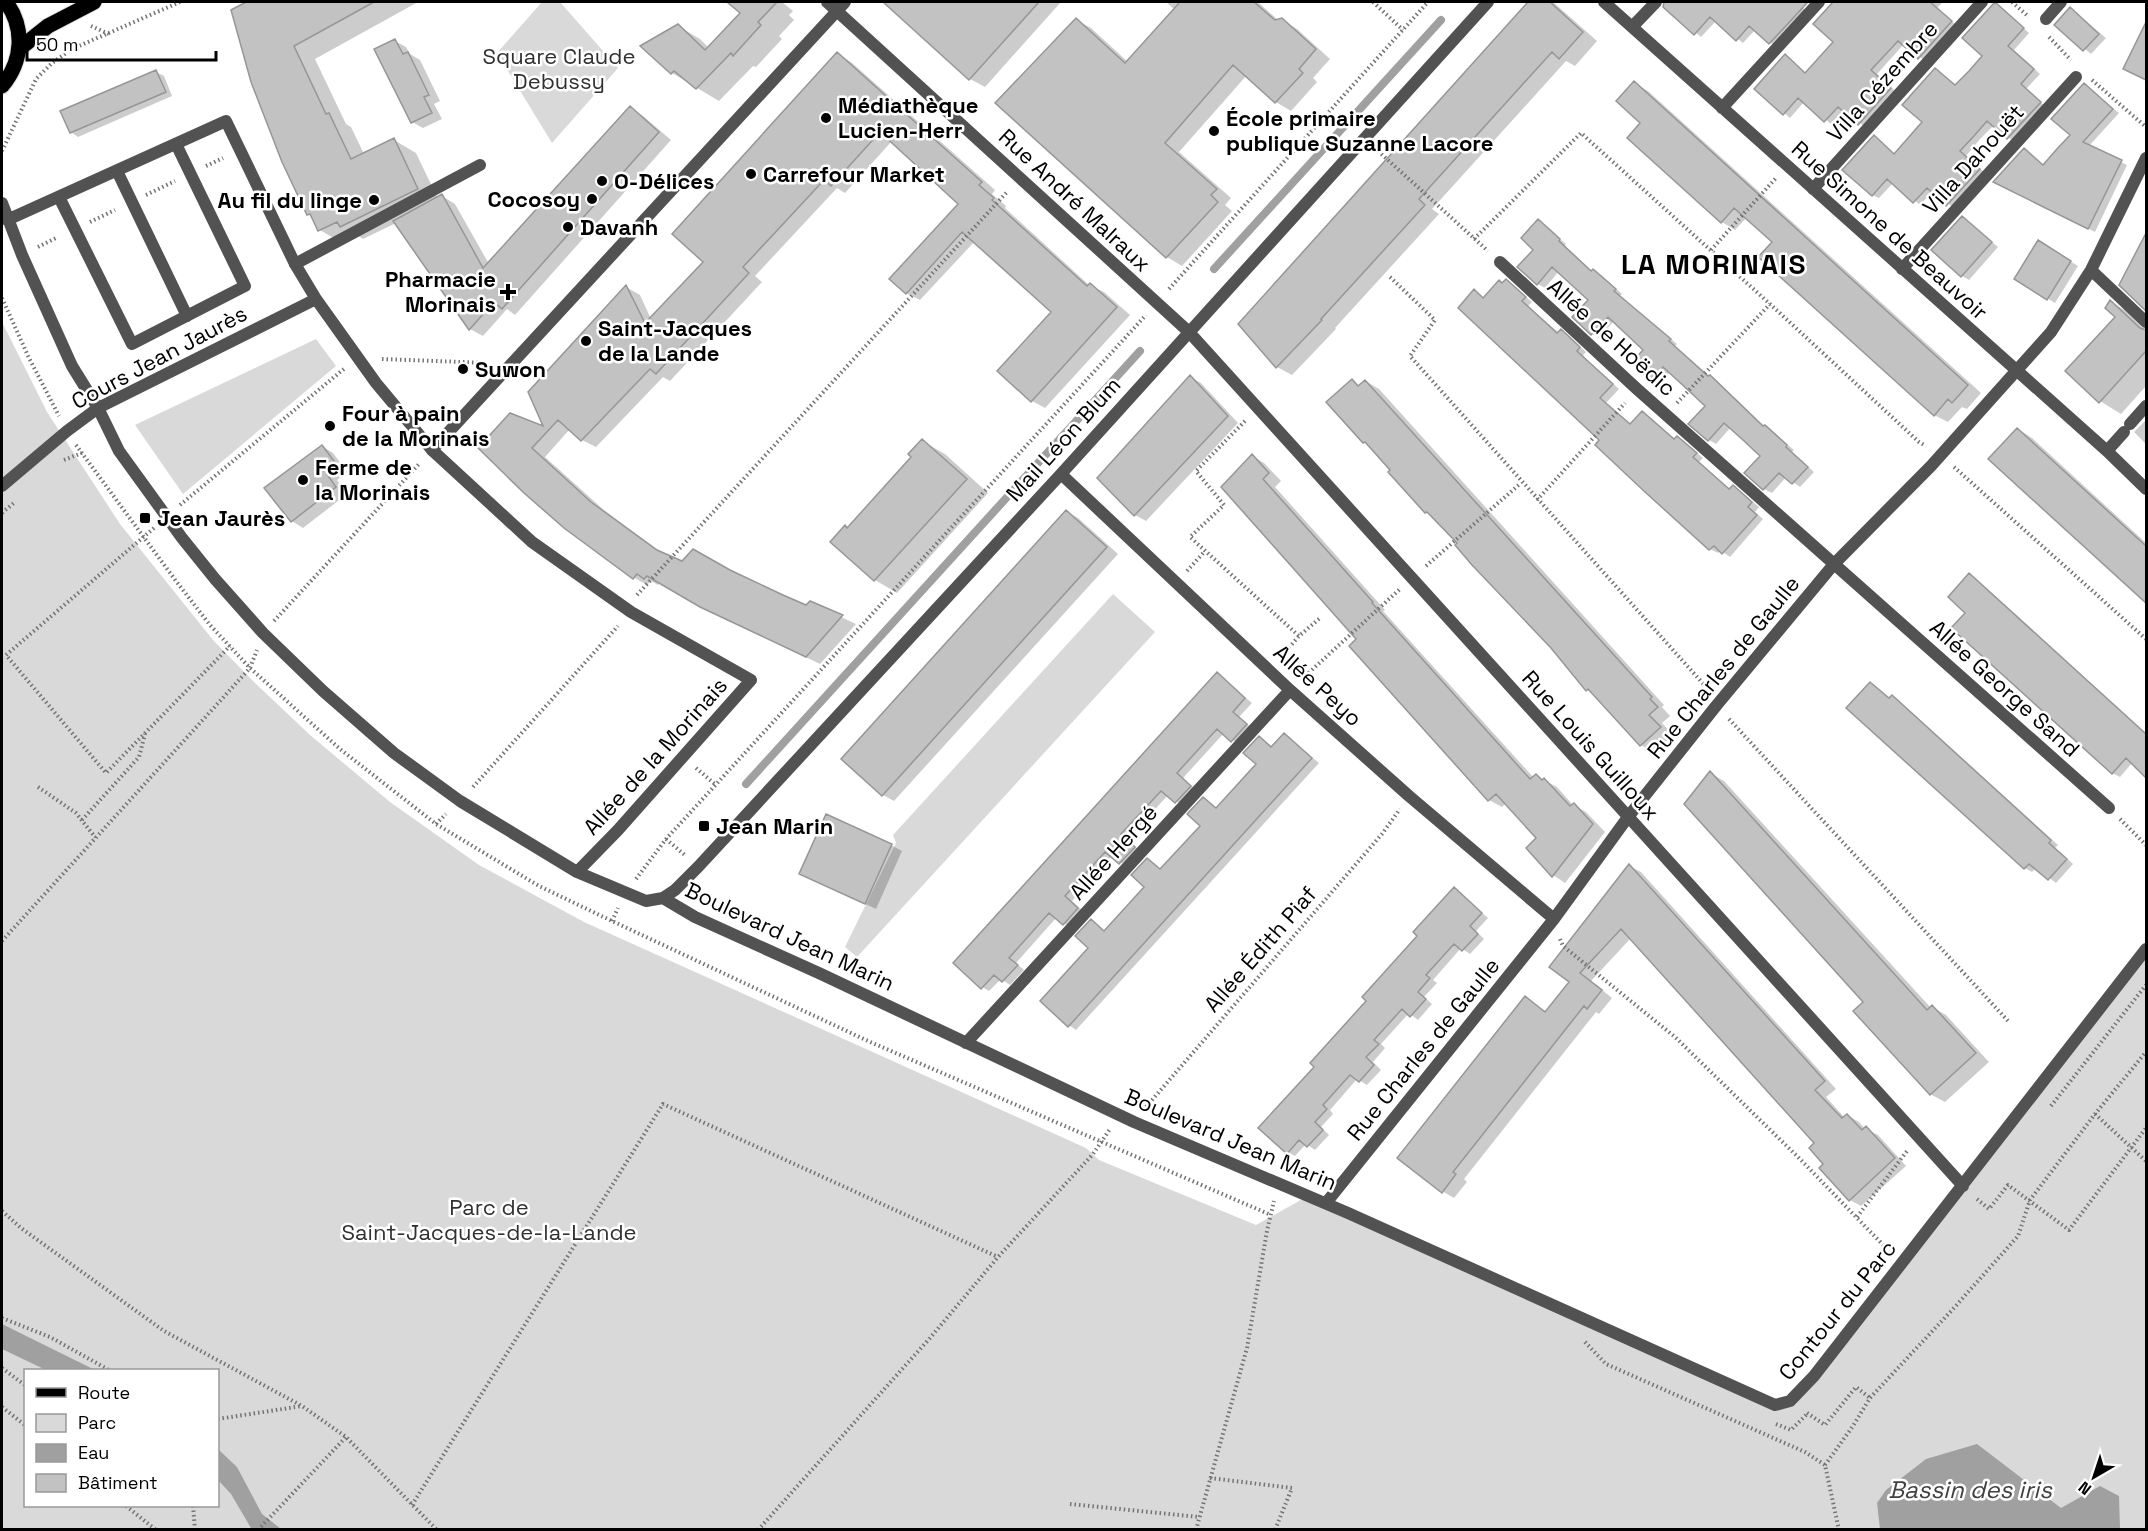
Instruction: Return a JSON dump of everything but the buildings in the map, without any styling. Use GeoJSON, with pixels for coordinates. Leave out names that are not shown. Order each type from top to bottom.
{"type":"FeatureCollection","features":[{"type":"Feature","properties":{"kind":"main road"},"geometry":{"type":"LineString","coordinates":[[2,86],[14,68],[19,49],[17,22],[6,2]]}},
{"type":"Feature","properties":{"kind":"main road"},"geometry":{"type":"LineString","coordinates":[[19,49],[48,26],[94,2]]}},
{"type":"Feature","properties":{"kind":"street","name":"Rue André Malraux"},"geometry":{"type":"LineString","coordinates":[[827,2],[841,6],[1020,178],[1189,332]]}},
{"type":"Feature","properties":{"kind":"street","name":"Mail Léon Blum"},"geometry":{"type":"LineString","coordinates":[[663,898],[675,890],[698,867],[1061,474],[1488,2]]}},
{"type":"Feature","properties":{"kind":"street","name":"Rue Simone de Beauvoir"},"geometry":{"type":"LineString","coordinates":[[1604,2],[2107,451],[2146,489]]}},
{"type":"Feature","properties":{"kind":"street"},"geometry":{"type":"LineString","coordinates":[[1632,27],[1656,2]]}},
{"type":"Feature","properties":{"kind":"street"},"geometry":{"type":"LineString","coordinates":[[1722,108],[1820,2]]}},
{"type":"Feature","properties":{"kind":"street","name":"Villa Cézembre"},"geometry":{"type":"LineString","coordinates":[[1813,189],[1982,2]]}},
{"type":"Feature","properties":{"kind":"street"},"geometry":{"type":"LineString","coordinates":[[2046,19],[2061,2]]}},
{"type":"Feature","properties":{"kind":"street"},"geometry":{"type":"LineString","coordinates":[[432,450],[841,6]]}},
{"type":"Feature","properties":{"kind":"street","name":"Villa Dahouët"},"geometry":{"type":"LineString","coordinates":[[1902,269],[2076,77]]}},
{"type":"Feature","properties":{"kind":"street","name":"Allée de la Morinais"},"geometry":{"type":"LineString","coordinates":[[7,220],[226,121],[295,264],[316,299],[357,358],[408,424],[432,450],[532,542],[628,610],[751,681],[577,872]]}},
{"type":"Feature","properties":{"kind":"street"},"geometry":{"type":"LineString","coordinates":[[59,197],[132,344],[245,286],[176,144]]}},
{"type":"Feature","properties":{"kind":"street","name":"Rue Charles de Gaulle"},"geometry":{"type":"LineString","coordinates":[[1326,1203],[1554,920],[1628,817],[1834,564],[1941,455],[2051,332],[2092,268],[2146,158]]}},
{"type":"Feature","properties":{"kind":"street"},"geometry":{"type":"LineString","coordinates":[[295,264],[480,165]]}},
{"type":"Feature","properties":{"kind":"street"},"geometry":{"type":"LineString","coordinates":[[117,171],[187,316]]}},
{"type":"Feature","properties":{"kind":"street","name":"Boulevard Jean Marin"},"geometry":{"type":"LineString","coordinates":[[2,203],[7,220],[72,366],[98,408],[119,451],[215,579],[263,633],[323,692],[394,753],[460,801],[577,872],[646,901],[663,898],[695,917],[1134,1122],[1348,1213]]}},
{"type":"Feature","properties":{"kind":"street","name":"Allée de Hoëdic"},"geometry":{"type":"LineString","coordinates":[[1500,262],[1637,389],[1834,564]]}},
{"type":"Feature","properties":{"kind":"street"},"geometry":{"type":"LineString","coordinates":[[2092,268],[2146,314]]}},
{"type":"Feature","properties":{"kind":"street"},"geometry":{"type":"LineString","coordinates":[[2092,268],[2146,321]]}},
{"type":"Feature","properties":{"kind":"street","name":"Cours Jean Jaurès"},"geometry":{"type":"LineString","coordinates":[[2,486],[98,408],[316,299]]}},
{"type":"Feature","properties":{"kind":"street","name":"Rue Louis Guilloux"},"geometry":{"type":"LineString","coordinates":[[1189,332],[1963,1186]]}},
{"type":"Feature","properties":{"kind":"street"},"geometry":{"type":"LineString","coordinates":[[2107,451],[2146,406]]}},
{"type":"Feature","properties":{"kind":"street","name":"Allée Peyo"},"geometry":{"type":"LineString","coordinates":[[1061,474],[1290,690],[1554,920]]}},
{"type":"Feature","properties":{"kind":"street","name":"Allée George Sand"},"geometry":{"type":"LineString","coordinates":[[1834,564],[2109,808]]}},
{"type":"Feature","properties":{"kind":"street","name":"Allée Hergé"},"geometry":{"type":"LineString","coordinates":[[966,1043],[1290,690]]}},
{"type":"Feature","properties":{"kind":"street","name":"Contour du Parc"},"geometry":{"type":"LineString","coordinates":[[1348,1213],[1775,1405],[1790,1401],[1814,1376],[2146,949]]}},
{"type":"Feature","properties":{"kind":"path"},"geometry":{"type":"LineString","coordinates":[[2,151],[36,79],[52,63],[72,49],[180,2]]}},
{"type":"Feature","properties":{"kind":"path"},"geometry":{"type":"LineString","coordinates":[[1372,2],[1403,30]]}},
{"type":"Feature","properties":{"kind":"path"},"geometry":{"type":"LineString","coordinates":[[612,921],[625,893],[666,839],[1428,2]]}},
{"type":"Feature","properties":{"kind":"path"},"geometry":{"type":"LineString","coordinates":[[1474,239],[1581,133],[1919,442],[1941,455],[2146,639]]}},
{"type":"Feature","properties":{"kind":"path"},"geometry":{"type":"LineString","coordinates":[[1364,139],[1500,262]]}},
{"type":"Feature","properties":{"kind":"path"},"geometry":{"type":"LineString","coordinates":[[1711,250],[1787,166]]}},
{"type":"Feature","properties":{"kind":"path"},"geometry":{"type":"LineString","coordinates":[[436,824],[460,801],[628,610],[1020,178]]}},
{"type":"Feature","properties":{"kind":"path"},"geometry":{"type":"LineString","coordinates":[[1390,277],[1435,320],[1410,356],[1718,704],[2009,1022]]}},
{"type":"Feature","properties":{"kind":"path"},"geometry":{"type":"LineString","coordinates":[[2,298],[29,358],[67,431],[203,616],[250,668],[340,749],[436,824],[539,886],[868,1041],[1271,1215]]}},
{"type":"Feature","properties":{"kind":"path"},"geometry":{"type":"LineString","coordinates":[[1667,415],[1770,304]]}},
{"type":"Feature","properties":{"kind":"path"},"geometry":{"type":"LineString","coordinates":[[230,646],[106,773],[6,655],[166,516],[357,358],[510,364]]}},
{"type":"Feature","properties":{"kind":"path"},"geometry":{"type":"LineString","coordinates":[[1537,500],[1637,389]]}},
{"type":"Feature","properties":{"kind":"path"},"geometry":{"type":"LineString","coordinates":[[1258,408],[1196,471],[1224,505],[1190,537],[1299,636]]}},
{"type":"Feature","properties":{"kind":"path"},"geometry":{"type":"LineString","coordinates":[[263,633],[432,450]]}},
{"type":"Feature","properties":{"kind":"path"},"geometry":{"type":"LineString","coordinates":[[1290,690],[1521,483]]}},
{"type":"Feature","properties":{"kind":"path"},"geometry":{"type":"LineString","coordinates":[[1177,582],[1205,551]]}},
{"type":"Feature","properties":{"kind":"path"},"geometry":{"type":"LineString","coordinates":[[1291,645],[1320,618]]}},
{"type":"Feature","properties":{"kind":"path"},"geometry":{"type":"LineString","coordinates":[[2,941],[250,668]]}},
{"type":"Feature","properties":{"kind":"path"},"geometry":{"type":"LineString","coordinates":[[82,820],[139,757],[145,734]]}},
{"type":"Feature","properties":{"kind":"path"},"geometry":{"type":"LineString","coordinates":[[683,757],[716,785]]}},
{"type":"Feature","properties":{"kind":"path"},"geometry":{"type":"LineString","coordinates":[[38,787],[76,813],[95,837]]}},
{"type":"Feature","properties":{"kind":"path","name":"Allée Édith Piaf"},"geometry":{"type":"LineString","coordinates":[[1134,1122],[1382,834],[1409,796]]}},
{"type":"Feature","properties":{"kind":"path"},"geometry":{"type":"LineString","coordinates":[[2109,808],[2146,845]]}},
{"type":"Feature","properties":{"kind":"path"},"geometry":{"type":"LineString","coordinates":[[666,839],[698,867]]}},
{"type":"Feature","properties":{"kind":"path"},"geometry":{"type":"LineString","coordinates":[[1554,920],[1563,946],[1675,1037],[1798,1157],[1889,1251],[1896,1242]]}},
{"type":"Feature","properties":{"kind":"path"},"geometry":{"type":"LineString","coordinates":[[2043,1115],[2146,985]]}},
{"type":"Feature","properties":{"kind":"path"},"geometry":{"type":"LineString","coordinates":[[1825,1465],[1870,1398],[1953,1310],[2018,1236],[2030,1200],[2095,1114],[2146,1052]]}},
{"type":"Feature","properties":{"kind":"path"},"geometry":{"type":"LineString","coordinates":[[412,1505],[663,1104],[998,1257]]}},
{"type":"Feature","properties":{"kind":"path"},"geometry":{"type":"LineString","coordinates":[[2095,1114],[2146,1161]]}},
{"type":"Feature","properties":{"kind":"path"},"geometry":{"type":"LineString","coordinates":[[758,1530],[930,1338],[998,1257],[1093,1154],[1120,1115]]}},
{"type":"Feature","properties":{"kind":"path"},"geometry":{"type":"LineString","coordinates":[[1977,1199],[1989,1209],[2008,1185],[2069,1230],[2146,1128]]}},
{"type":"Feature","properties":{"kind":"path"},"geometry":{"type":"LineString","coordinates":[[1857,1217],[1918,1136]]}},
{"type":"Feature","properties":{"kind":"path"},"geometry":{"type":"LineString","coordinates":[[1196,1530],[1247,1348],[1275,1197]]}},
{"type":"Feature","properties":{"kind":"path"},"geometry":{"type":"LineString","coordinates":[[2,1211],[21,1228],[164,1331],[302,1406],[346,1437],[437,1530]]}},
{"type":"Feature","properties":{"kind":"path"},"geometry":{"type":"LineString","coordinates":[[2,1318],[50,1337],[106,1369]]}},
{"type":"Feature","properties":{"kind":"path"},"geometry":{"type":"LineString","coordinates":[[1582,1338],[1606,1364],[1805,1452],[1825,1465],[1839,1530]]}},
{"type":"Feature","properties":{"kind":"path"},"geometry":{"type":"LineString","coordinates":[[2,1368],[24,1384]]}},
{"type":"Feature","properties":{"kind":"path"},"geometry":{"type":"LineString","coordinates":[[1807,1413],[1825,1425],[1856,1387],[1870,1398]]}},
{"type":"Feature","properties":{"kind":"path"},"geometry":{"type":"LineString","coordinates":[[219,1419],[302,1406]]}},
{"type":"Feature","properties":{"kind":"path"},"geometry":{"type":"LineString","coordinates":[[2,1407],[24,1424]]}},
{"type":"Feature","properties":{"kind":"path"},"geometry":{"type":"LineString","coordinates":[[258,1530],[346,1437]]}},
{"type":"Feature","properties":{"kind":"path"},"geometry":{"type":"LineString","coordinates":[[1210,1478],[1292,1488],[1275,1530]]}},
{"type":"Feature","properties":{"kind":"path"},"geometry":{"type":"LineString","coordinates":[[1070,1504],[1199,1517]]}},
{"type":"Feature","properties":{"kind":"path"},"geometry":{"type":"LineString","coordinates":[[127,1507],[156,1530]]}},
{"type":"Feature","properties":{"kind":"path"},"geometry":{"type":"LineString","coordinates":[[193,1507],[195,1530]]}},
{"type":"Feature","properties":{"kind":"green space","name":"Square Claude Debussy"},"geometry":{"type":"Polygon","coordinates":[[[542,2],[560,2],[618,68],[552,143],[497,53],[542,2]]]}},
{"type":"Feature","properties":{"kind":"green space","name":"Parc de Saint-Jacques-de-la-Lande"},"geometry":{"type":"Polygon","coordinates":[[[2,322],[47,412],[120,524],[213,640],[310,735],[390,802],[479,865],[584,922],[1086,1148],[1099,1160],[1256,1225],[1308,1196],[1775,1405],[1790,1401],[2146,949],[2146,1529],[2,1529],[2,322]]]}},
{"type":"Feature","properties":{"kind":"green space"},"geometry":{"type":"Polygon","coordinates":[[[316,339],[336,366],[183,494],[135,425],[316,339]]]}},
{"type":"Feature","properties":{"kind":"green space"},"geometry":{"type":"Polygon","coordinates":[[[1113,594],[1155,632],[857,957],[845,947],[896,843],[893,835],[1113,594]]]}},
{"type":"Feature","properties":{"kind":"water"},"geometry":{"type":"Polygon","coordinates":[[[2,1324],[93,1369],[44,1369],[2,1349],[2,1324]]]}},
{"type":"Feature","properties":{"kind":"water","name":"Bassin des iris"},"geometry":{"type":"Polygon","coordinates":[[[1977,1444],[2061,1508],[2100,1486],[2119,1496],[2120,1529],[1880,1529],[1877,1503],[1886,1490],[1926,1459],[1977,1444]]]}},
{"type":"Feature","properties":{"kind":"water"},"geometry":{"type":"Polygon","coordinates":[[[219,1450],[237,1467],[262,1514],[281,1529],[251,1528],[231,1494],[219,1481],[219,1450]]]}},
{"type":"Feature","properties":{"kind":"waterway"},"geometry":{"type":"LineString","coordinates":[[1214,269],[1441,20]]}},
{"type":"Feature","properties":{"kind":"waterway"},"geometry":{"type":"LineString","coordinates":[[746,784],[1140,351]]}},
{"type":"Feature","properties":{"kind":"place","name":"Médiathèque Lucien-Herr"},"geometry":{"type":"Point","coordinates":[826,118]}},
{"type":"Feature","properties":{"kind":"place","name":"École primaire publique Suzanne Lacore"},"geometry":{"type":"Point","coordinates":[1214,131]}},
{"type":"Feature","properties":{"kind":"place","name":"Carrefour Market"},"geometry":{"type":"Point","coordinates":[751,174]}},
{"type":"Feature","properties":{"kind":"place","name":"O-Délices"},"geometry":{"type":"Point","coordinates":[602,181]}},
{"type":"Feature","properties":{"kind":"place","name":"Cocosoy"},"geometry":{"type":"Point","coordinates":[592,199]}},
{"type":"Feature","properties":{"kind":"place","name":"Au fil du linge"},"geometry":{"type":"Point","coordinates":[374,200]}},
{"type":"Feature","properties":{"kind":"place","name":"Davanh"},"geometry":{"type":"Point","coordinates":[568,227]}},
{"type":"Feature","properties":{"kind":"place","name":"Pharmacie Morinais"},"geometry":{"type":"Point","coordinates":[508,292]}},
{"type":"Feature","properties":{"kind":"place","name":"Saint-Jacques de la Lande"},"geometry":{"type":"Point","coordinates":[586,341]}},
{"type":"Feature","properties":{"kind":"place","name":"Suwon"},"geometry":{"type":"Point","coordinates":[463,369]}},
{"type":"Feature","properties":{"kind":"place","name":"Four à pain de la Morinais"},"geometry":{"type":"Point","coordinates":[330,426]}},
{"type":"Feature","properties":{"kind":"place","name":"Ferme de la Morinais"},"geometry":{"type":"Point","coordinates":[303,480]}},
{"type":"Feature","properties":{"kind":"place","name":"Jean Jaurès"},"geometry":{"type":"Point","coordinates":[145,518]}},
{"type":"Feature","properties":{"kind":"place","name":"Jean Marin"},"geometry":{"type":"Point","coordinates":[704,826]}},
{"type":"Feature","properties":{"kind":"district","name":"LA MORINAIS"},"geometry":{"type":"Point","coordinates":[1714,264]}}]}
